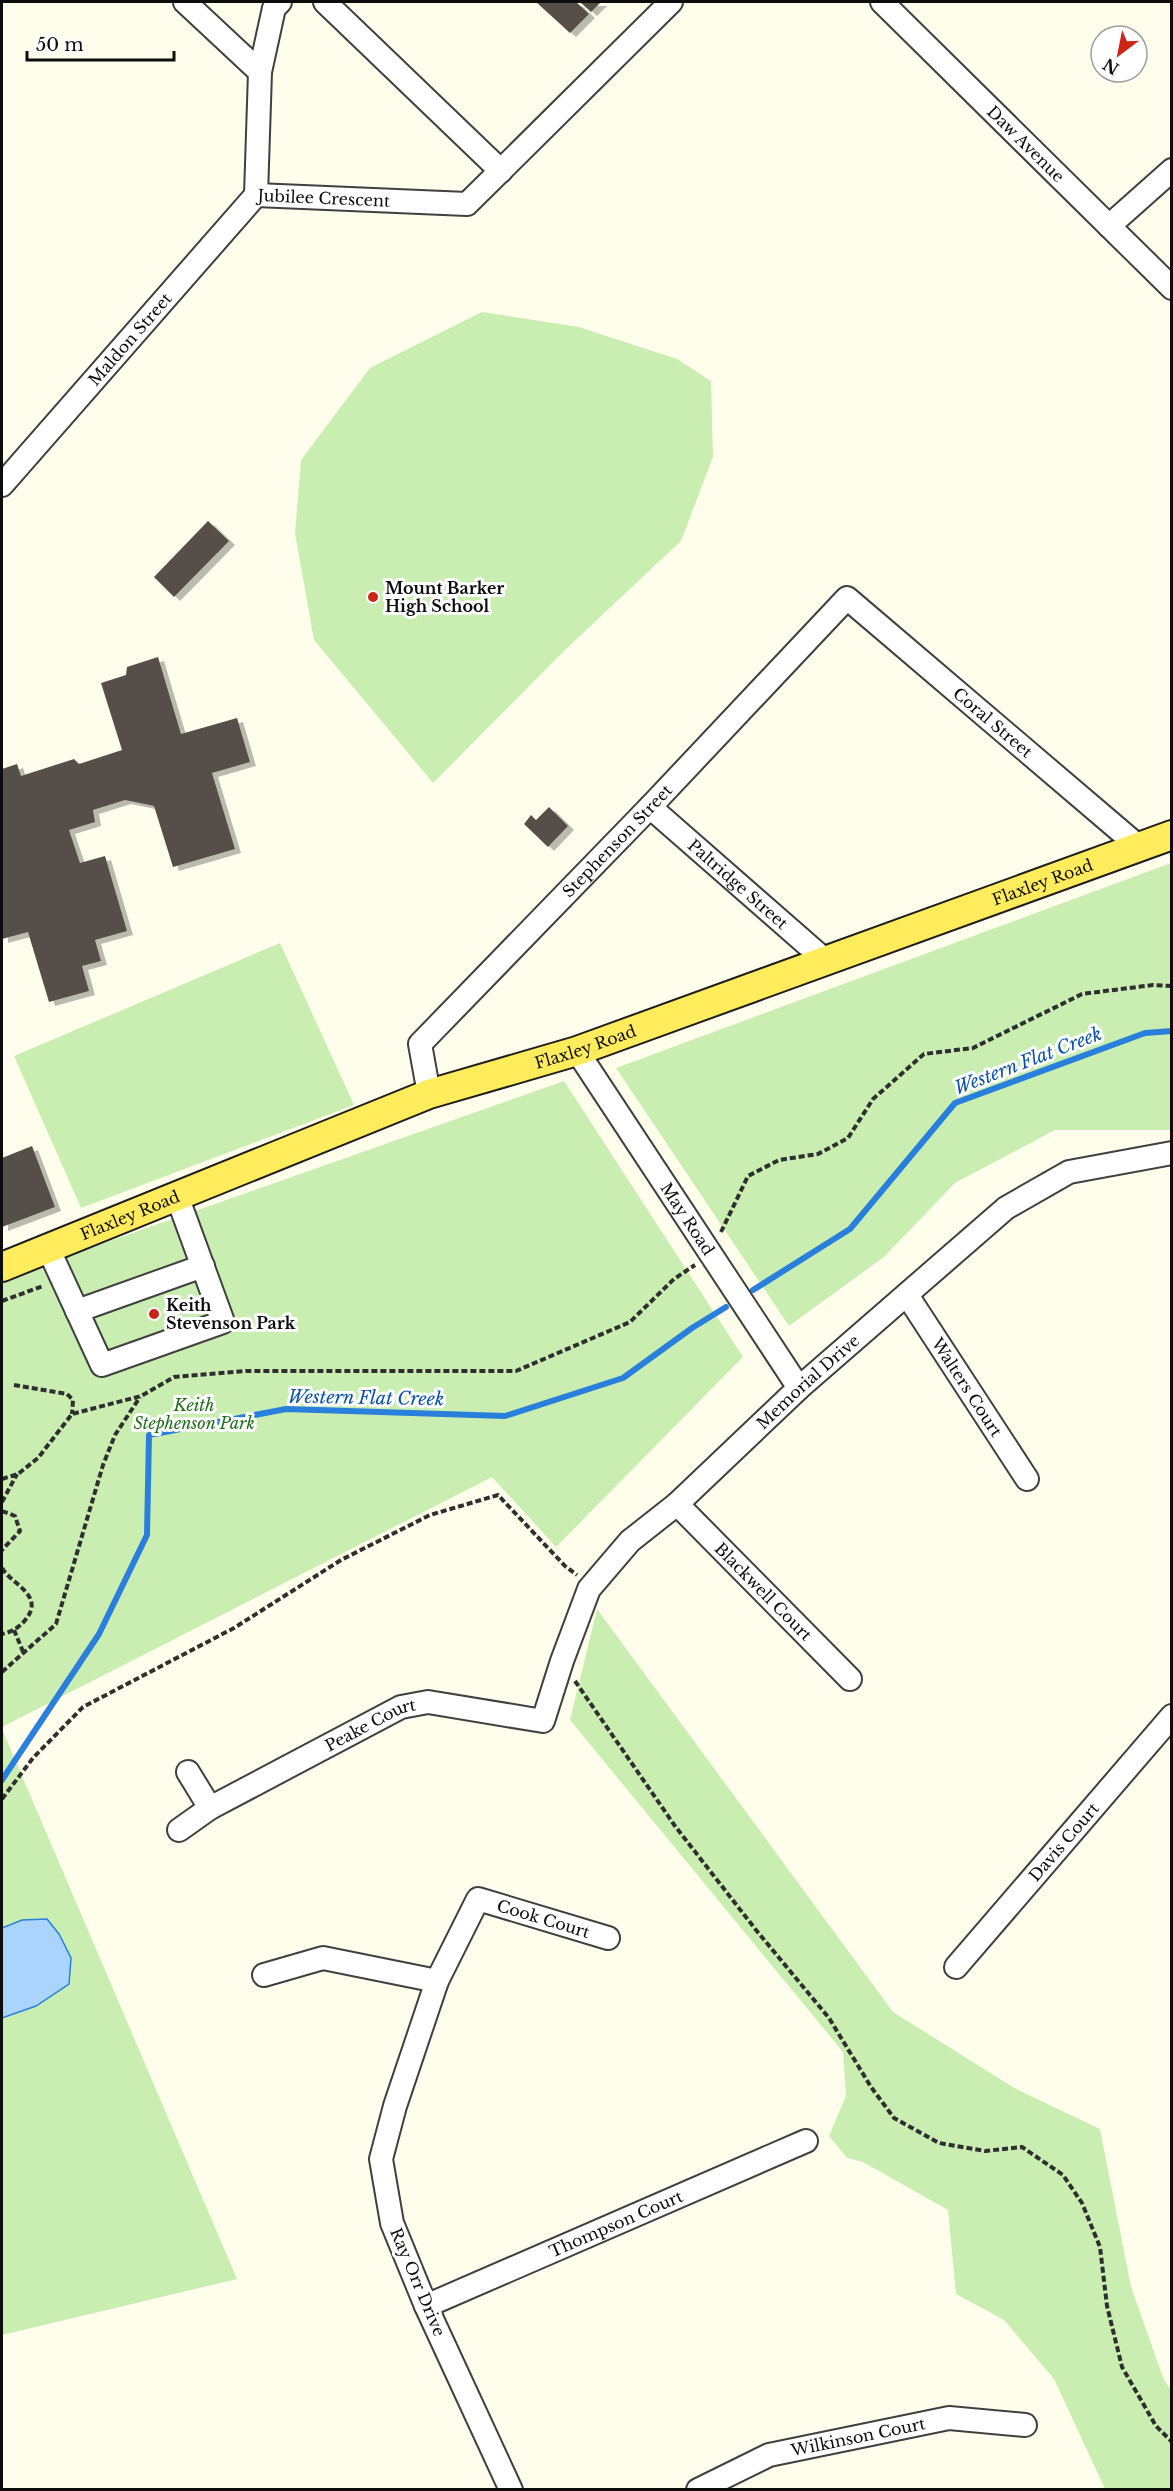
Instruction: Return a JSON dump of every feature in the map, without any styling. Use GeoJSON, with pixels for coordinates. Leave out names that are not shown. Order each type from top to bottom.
{"type":"FeatureCollection","features":[{"type":"Feature","properties":{"kind":"main road","name":"Flaxley Road"},"geometry":{"type":"LineString","coordinates":[[2,1267],[429,1094],[577,1052],[1172,835]]}},
{"type":"Feature","properties":{"kind":"street"},"geometry":{"type":"LineString","coordinates":[[185,2],[260,72]]}},
{"type":"Feature","properties":{"kind":"street","name":"Jubilee Crescent"},"geometry":{"type":"LineString","coordinates":[[280,2],[274,8],[260,72],[256,195],[467,204],[671,2]]}},
{"type":"Feature","properties":{"kind":"street"},"geometry":{"type":"LineString","coordinates":[[325,2],[501,171]]}},
{"type":"Feature","properties":{"kind":"street","name":"Daw Avenue"},"geometry":{"type":"LineString","coordinates":[[882,2],[1172,288]]}},
{"type":"Feature","properties":{"kind":"street"},"geometry":{"type":"LineString","coordinates":[[1109,226],[1172,170]]}},
{"type":"Feature","properties":{"kind":"street","name":"Maldon Street"},"geometry":{"type":"LineString","coordinates":[[4,477],[256,195]]}},
{"type":"Feature","properties":{"kind":"street","name":"Stephenson Street"},"geometry":{"type":"LineString","coordinates":[[429,1094],[420,1044],[650,807],[847,598]]}},
{"type":"Feature","properties":{"kind":"street","name":"Coral Street"},"geometry":{"type":"LineString","coordinates":[[847,598],[1138,846]]}},
{"type":"Feature","properties":{"kind":"street","name":"Paltridge Street"},"geometry":{"type":"LineString","coordinates":[[650,807],[826,961]]}},
{"type":"Feature","properties":{"kind":"street","name":"May Road"},"geometry":{"type":"LineString","coordinates":[[577,1052],[799,1388]]}},
{"type":"Feature","properties":{"kind":"street","name":"Memorial Drive"},"geometry":{"type":"LineString","coordinates":[[543,1721],[562,1661],[589,1589],[630,1541],[677,1504],[799,1388],[1006,1208],[1069,1172],[1172,1153]]}},
{"type":"Feature","properties":{"kind":"street"},"geometry":{"type":"LineString","coordinates":[[48,1248],[102,1365],[223,1322],[177,1196]]}},
{"type":"Feature","properties":{"kind":"street"},"geometry":{"type":"LineString","coordinates":[[77,1311],[203,1266]]}},
{"type":"Feature","properties":{"kind":"street","name":"Walters Court"},"geometry":{"type":"LineString","coordinates":[[907,1295],[1027,1479]]}},
{"type":"Feature","properties":{"kind":"street","name":"Blackwell Court"},"geometry":{"type":"LineString","coordinates":[[677,1504],[850,1679]]}},
{"type":"Feature","properties":{"kind":"street","name":"Peake Court"},"geometry":{"type":"LineString","coordinates":[[179,1830],[210,1808],[401,1707],[428,1702],[543,1721]]}},
{"type":"Feature","properties":{"kind":"street","name":"Davis Court"},"geometry":{"type":"LineString","coordinates":[[956,1966],[1172,1716]]}},
{"type":"Feature","properties":{"kind":"street"},"geometry":{"type":"LineString","coordinates":[[188,1772],[210,1808]]}},
{"type":"Feature","properties":{"kind":"street","name":"Cook Court"},"geometry":{"type":"LineString","coordinates":[[478,1899],[608,1938]]}},
{"type":"Feature","properties":{"kind":"street","name":"Ray Orr Drive"},"geometry":{"type":"LineString","coordinates":[[478,1899],[437,1981],[395,2106],[381,2159],[392,2223],[426,2306],[511,2490]]}},
{"type":"Feature","properties":{"kind":"street"},"geometry":{"type":"LineString","coordinates":[[264,1975],[323,1958],[437,1981]]}},
{"type":"Feature","properties":{"kind":"street","name":"Thompson Court"},"geometry":{"type":"LineString","coordinates":[[426,2306],[806,2141]]}},
{"type":"Feature","properties":{"kind":"street","name":"Wilkinson Court"},"geometry":{"type":"LineString","coordinates":[[698,2490],[768,2455],[949,2418],[1025,2425]]}},
{"type":"Feature","properties":{"kind":"path"},"geometry":{"type":"LineString","coordinates":[[72,1414],[141,1396],[174,1377],[246,1371],[516,1371],[630,1322],[674,1279],[710,1254],[748,1176],[779,1160],[818,1154],[848,1138],[873,1099],[924,1054],[973,1048],[1082,994],[1153,985],[1172,986]]}},
{"type":"Feature","properties":{"kind":"path"},"geometry":{"type":"LineString","coordinates":[[2,1301],[63,1280]]}},
{"type":"Feature","properties":{"kind":"path"},"geometry":{"type":"LineString","coordinates":[[2,1479],[18,1474],[38,1458],[72,1414],[73,1400],[67,1394],[14,1385]]}},
{"type":"Feature","properties":{"kind":"path"},"geometry":{"type":"LineString","coordinates":[[2,1672],[56,1624],[115,1435],[141,1396]]}},
{"type":"Feature","properties":{"kind":"path"},"geometry":{"type":"LineString","coordinates":[[2,1502],[18,1474]]}},
{"type":"Feature","properties":{"kind":"path"},"geometry":{"type":"LineString","coordinates":[[2,1798],[33,1758],[83,1707],[234,1628],[341,1560],[430,1515],[498,1495],[565,1566],[593,1585]]}},
{"type":"Feature","properties":{"kind":"path"},"geometry":{"type":"LineString","coordinates":[[2,1511],[15,1516],[20,1526],[18,1535],[2,1550]]}},
{"type":"Feature","properties":{"kind":"path"},"geometry":{"type":"LineString","coordinates":[[2,1568],[25,1588],[31,1601],[29,1614],[14,1630],[2,1634]]}},
{"type":"Feature","properties":{"kind":"path"},"geometry":{"type":"LineString","coordinates":[[14,1630],[24,1654]]}},
{"type":"Feature","properties":{"kind":"path"},"geometry":{"type":"LineString","coordinates":[[562,1661],[675,1826],[756,1930],[829,2018],[871,2087],[894,2118],[939,2143],[985,2151],[1022,2147],[1063,2175],[1082,2203],[1100,2247],[1107,2306],[1122,2367],[1156,2426],[1172,2442]]}},
{"type":"Feature","properties":{"kind":"green space"},"geometry":{"type":"Polygon","coordinates":[[[482,312],[579,327],[677,359],[711,381],[713,457],[681,541],[565,650],[433,783],[314,640],[295,533],[301,460],[370,368],[482,312]]]}},
{"type":"Feature","properties":{"kind":"green space"},"geometry":{"type":"Polygon","coordinates":[[[1171,863],[1171,1130],[1055,1130],[955,1183],[884,1257],[789,1326],[616,1068],[1171,863]]]}},
{"type":"Feature","properties":{"kind":"green space"},"geometry":{"type":"Polygon","coordinates":[[[280,943],[354,1105],[81,1208],[14,1056],[280,943]]]}},
{"type":"Feature","properties":{"kind":"green space","name":"Keith Stephenson Park"},"geometry":{"type":"Polygon","coordinates":[[[564,1081],[743,1357],[556,1547],[492,1477],[2,1727],[2,1279],[564,1081]]]}},
{"type":"Feature","properties":{"kind":"green space"},"geometry":{"type":"Polygon","coordinates":[[[597,1609],[893,2012],[1016,2089],[1100,2129],[1131,2287],[1164,2380],[1171,2390],[1171,2489],[1105,2489],[1054,2379],[1004,2320],[956,2294],[948,2210],[863,2162],[847,2158],[829,2136],[846,2096],[843,2052],[570,1720],[597,1609]]]}},
{"type":"Feature","properties":{"kind":"green space"},"geometry":{"type":"Polygon","coordinates":[[[2,1729],[237,2279],[2,2335],[2,1729]]]}},
{"type":"Feature","properties":{"kind":"water"},"geometry":{"type":"Polygon","coordinates":[[[47,1919],[59,1934],[71,1958],[69,1984],[36,2006],[2,2018],[2,1928],[22,1920],[47,1919]]]}},
{"type":"Feature","properties":{"kind":"building"},"geometry":{"type":"Polygon","coordinates":[[[536,2],[576,2],[589,14],[570,33],[536,2]]]}},
{"type":"Feature","properties":{"kind":"building"},"geometry":{"type":"Polygon","coordinates":[[[580,2],[601,2],[591,12],[580,2]]]}},
{"type":"Feature","properties":{"kind":"building"},"geometry":{"type":"Polygon","coordinates":[[[208,521],[229,541],[174,597],[154,577],[208,521]]]}},
{"type":"Feature","properties":{"kind":"building"},"geometry":{"type":"Polygon","coordinates":[[[158,657],[181,734],[237,718],[250,762],[212,773],[235,849],[173,867],[154,806],[125,800],[93,810],[95,822],[69,830],[80,863],[105,856],[127,931],[95,940],[101,961],[82,966],[89,991],[49,1002],[28,932],[2,939],[2,769],[17,764],[21,776],[74,759],[79,764],[122,750],[101,683],[126,675],[127,667],[158,657]]]}},
{"type":"Feature","properties":{"kind":"building"},"geometry":{"type":"Polygon","coordinates":[[[549,807],[568,826],[548,847],[524,824],[531,815],[536,820],[549,807]]]}},
{"type":"Feature","properties":{"kind":"building"},"geometry":{"type":"Polygon","coordinates":[[[32,1146],[55,1207],[2,1227],[2,1158],[32,1146]]]}},
{"type":"Feature","properties":{"kind":"waterway","name":"Western Flat Creek"},"geometry":{"type":"LineString","coordinates":[[753,1290],[850,1229],[955,1103],[1145,1033],[1172,1031]]}},
{"type":"Feature","properties":{"kind":"waterway","name":"Western Flat Creek"},"geometry":{"type":"LineString","coordinates":[[2,1780],[99,1634],[147,1535],[149,1435],[286,1409],[505,1416],[623,1378],[692,1328],[726,1307]]}},
{"type":"Feature","properties":{"kind":"place","name":"Mount Barker High School"},"geometry":{"type":"Point","coordinates":[373,597]}},
{"type":"Feature","properties":{"kind":"place","name":"Keith Stevenson Park"},"geometry":{"type":"Point","coordinates":[154,1314]}}]}
